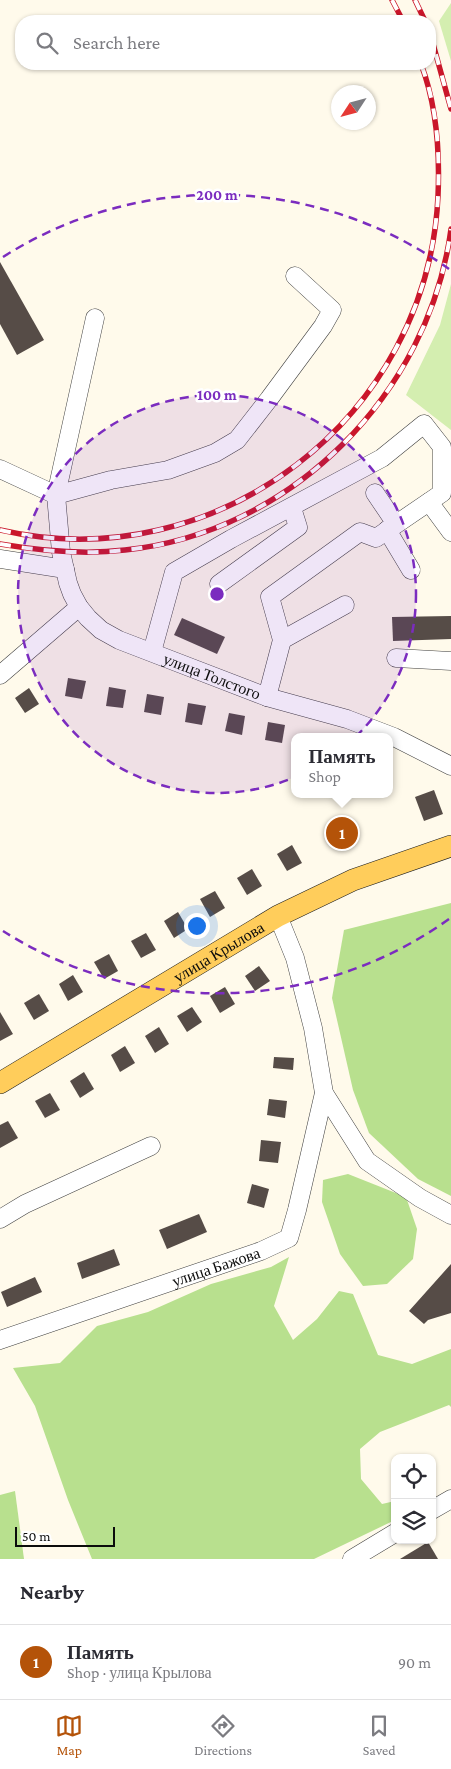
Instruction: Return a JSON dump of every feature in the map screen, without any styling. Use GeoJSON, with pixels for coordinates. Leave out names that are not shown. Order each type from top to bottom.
{"type":"FeatureCollection","features":[{"type":"Feature","properties":{"kind":"main road","name":"улица Крылова"},"geometry":{"type":"LineString","coordinates":[[0,1083],[278,916],[353,880],[451,846]]}},
{"type":"Feature","properties":{"kind":"street"},"geometry":{"type":"LineString","coordinates":[[0,469],[56,495],[111,480],[168,470],[215,453],[236,440],[312,341],[332,310],[295,276]]}},
{"type":"Feature","properties":{"kind":"street","name":"улица Толстого"},"geometry":{"type":"LineString","coordinates":[[95,318],[56,495],[61,552],[68,583],[80,608],[101,630],[119,640],[268,697],[347,718],[384,733]]}},
{"type":"Feature","properties":{"kind":"street"},"geometry":{"type":"LineString","coordinates":[[152,652],[174,572],[231,539],[292,508],[382,458],[424,424],[442,448],[442,493],[376,538],[360,532],[270,597],[282,640],[268,697]]}},
{"type":"Feature","properties":{"kind":"street"},"geometry":{"type":"LineString","coordinates":[[375,493],[411,570]]}},
{"type":"Feature","properties":{"kind":"street"},"geometry":{"type":"LineString","coordinates":[[429,502],[451,532]]}},
{"type":"Feature","properties":{"kind":"street"},"geometry":{"type":"LineString","coordinates":[[220,584],[298,527],[292,508]]}},
{"type":"Feature","properties":{"kind":"street"},"geometry":{"type":"LineString","coordinates":[[0,559],[65,569]]}},
{"type":"Feature","properties":{"kind":"street"},"geometry":{"type":"LineString","coordinates":[[282,640],[345,605]]}},
{"type":"Feature","properties":{"kind":"street"},"geometry":{"type":"LineString","coordinates":[[0,675],[80,608]]}},
{"type":"Feature","properties":{"kind":"street"},"geometry":{"type":"LineString","coordinates":[[396,658],[451,661]]}},
{"type":"Feature","properties":{"kind":"street","name":"улица Толстого"},"geometry":{"type":"LineString","coordinates":[[393,737],[451,766]]}},
{"type":"Feature","properties":{"kind":"street"},"geometry":{"type":"LineString","coordinates":[[278,916],[295,958],[313,1028],[324,1093],[367,1161],[420,1198],[451,1215]]}},
{"type":"Feature","properties":{"kind":"street","name":"улица Бажова"},"geometry":{"type":"LineString","coordinates":[[0,1340],[261,1251],[289,1238],[324,1093]]}},
{"type":"Feature","properties":{"kind":"street"},"geometry":{"type":"LineString","coordinates":[[0,1219],[25,1204],[151,1146]]}},
{"type":"Feature","properties":{"kind":"street"},"geometry":{"type":"LineString","coordinates":[[436,1508],[451,1499]]}},
{"type":"Feature","properties":{"kind":"street"},"geometry":{"type":"LineString","coordinates":[[352,1559],[391,1535]]}},
{"type":"Feature","properties":{"kind":"green space"},"geometry":{"type":"Polygon","coordinates":[[[451,3],[451,61],[439,21],[451,3]]]}},
{"type":"Feature","properties":{"kind":"green space"},"geometry":{"type":"Polygon","coordinates":[[[451,284],[451,430],[406,395],[440,325],[451,284]]]}},
{"type":"Feature","properties":{"kind":"green space"},"geometry":{"type":"Polygon","coordinates":[[[451,903],[451,1196],[418,1179],[369,1133],[353,1090],[332,998],[344,930],[451,903]]]}},
{"type":"Feature","properties":{"kind":"green space"},"geometry":{"type":"Polygon","coordinates":[[[348,1174],[406,1197],[417,1229],[413,1259],[387,1284],[363,1286],[340,1254],[322,1202],[323,1180],[348,1174]]]}},
{"type":"Feature","properties":{"kind":"green space"},"geometry":{"type":"Polygon","coordinates":[[[289,1257],[274,1306],[293,1340],[317,1319],[339,1291],[353,1294],[378,1355],[412,1364],[451,1349],[451,1407],[449,1405],[380,1432],[360,1449],[361,1479],[382,1504],[391,1502],[391,1522],[314,1559],[92,1559],[68,1500],[35,1406],[13,1368],[60,1363],[97,1326],[148,1312],[211,1284],[271,1267],[289,1257]]]}},
{"type":"Feature","properties":{"kind":"green space"},"geometry":{"type":"Polygon","coordinates":[[[15,1491],[24,1559],[0,1559],[0,1495],[15,1491]]]}},
{"type":"Feature","properties":{"kind":"building"},"geometry":{"type":"Polygon","coordinates":[[[0,262],[44,340],[17,355],[0,324],[0,262]]]}},
{"type":"Feature","properties":{"kind":"building"},"geometry":{"type":"Polygon","coordinates":[[[451,616],[451,639],[393,641],[392,617],[451,616]]]}},
{"type":"Feature","properties":{"kind":"building"},"geometry":{"type":"Polygon","coordinates":[[[182,618],[225,637],[217,654],[174,635],[182,618]]]}},
{"type":"Feature","properties":{"kind":"building"},"geometry":{"type":"Polygon","coordinates":[[[68,678],[86,681],[82,699],[65,696],[68,678]]]}},
{"type":"Feature","properties":{"kind":"building"},"geometry":{"type":"Polygon","coordinates":[[[109,687],[126,690],[123,708],[106,706],[109,687]]]}},
{"type":"Feature","properties":{"kind":"building"},"geometry":{"type":"Polygon","coordinates":[[[29,688],[39,704],[25,713],[15,698],[29,688]]]}},
{"type":"Feature","properties":{"kind":"building"},"geometry":{"type":"Polygon","coordinates":[[[147,694],[164,697],[161,715],[144,712],[147,694]]]}},
{"type":"Feature","properties":{"kind":"building"},"geometry":{"type":"Polygon","coordinates":[[[188,703],[206,706],[202,725],[185,722],[188,703]]]}},
{"type":"Feature","properties":{"kind":"building"},"geometry":{"type":"Polygon","coordinates":[[[229,713],[245,716],[242,735],[225,731],[229,713]]]}},
{"type":"Feature","properties":{"kind":"building"},"geometry":{"type":"Polygon","coordinates":[[[268,722],[285,725],[282,743],[265,740],[268,722]]]}},
{"type":"Feature","properties":{"kind":"building"},"geometry":{"type":"Polygon","coordinates":[[[434,790],[443,814],[424,821],[415,797],[434,790]]]}},
{"type":"Feature","properties":{"kind":"building"},"geometry":{"type":"Polygon","coordinates":[[[350,820],[356,838],[335,845],[329,827],[350,820]]]}},
{"type":"Feature","properties":{"kind":"building"},"geometry":{"type":"Polygon","coordinates":[[[292,845],[302,863],[287,871],[277,854],[292,845]]]}},
{"type":"Feature","properties":{"kind":"building"},"geometry":{"type":"Polygon","coordinates":[[[252,869],[262,886],[247,895],[237,878],[252,869]]]}},
{"type":"Feature","properties":{"kind":"building"},"geometry":{"type":"Polygon","coordinates":[[[215,891],[225,908],[210,917],[200,899],[215,891]]]}},
{"type":"Feature","properties":{"kind":"building"},"geometry":{"type":"Polygon","coordinates":[[[178,912],[188,929],[174,938],[164,921],[178,912]]]}},
{"type":"Feature","properties":{"kind":"building"},"geometry":{"type":"Polygon","coordinates":[[[146,933],[156,950],[141,958],[131,941],[146,933]]]}},
{"type":"Feature","properties":{"kind":"building"},"geometry":{"type":"Polygon","coordinates":[[[109,954],[118,971],[104,979],[94,962],[109,954]]]}},
{"type":"Feature","properties":{"kind":"building"},"geometry":{"type":"Polygon","coordinates":[[[259,966],[270,981],[255,991],[245,976],[259,966]]]}},
{"type":"Feature","properties":{"kind":"building"},"geometry":{"type":"Polygon","coordinates":[[[73,975],[83,992],[68,1001],[59,984],[73,975]]]}},
{"type":"Feature","properties":{"kind":"building"},"geometry":{"type":"Polygon","coordinates":[[[225,987],[235,1004],[220,1013],[210,996],[225,987]]]}},
{"type":"Feature","properties":{"kind":"building"},"geometry":{"type":"Polygon","coordinates":[[[39,994],[49,1011],[34,1020],[24,1003],[39,994]]]}},
{"type":"Feature","properties":{"kind":"building"},"geometry":{"type":"Polygon","coordinates":[[[192,1007],[202,1022],[187,1032],[177,1016],[192,1007]]]}},
{"type":"Feature","properties":{"kind":"building"},"geometry":{"type":"Polygon","coordinates":[[[0,1012],[13,1034],[0,1041],[0,1012]]]}},
{"type":"Feature","properties":{"kind":"building"},"geometry":{"type":"Polygon","coordinates":[[[159,1027],[169,1044],[155,1053],[145,1036],[159,1027]]]}},
{"type":"Feature","properties":{"kind":"building"},"geometry":{"type":"Polygon","coordinates":[[[125,1046],[135,1063],[120,1072],[111,1055],[125,1046]]]}},
{"type":"Feature","properties":{"kind":"building"},"geometry":{"type":"Polygon","coordinates":[[[274,1057],[294,1058],[293,1070],[273,1068],[274,1057]]]}},
{"type":"Feature","properties":{"kind":"building"},"geometry":{"type":"Polygon","coordinates":[[[84,1072],[94,1089],[80,1098],[70,1081],[84,1072]]]}},
{"type":"Feature","properties":{"kind":"building"},"geometry":{"type":"Polygon","coordinates":[[[50,1093],[60,1110],[45,1118],[35,1101],[50,1093]]]}},
{"type":"Feature","properties":{"kind":"building"},"geometry":{"type":"Polygon","coordinates":[[[269,1099],[287,1101],[285,1118],[267,1115],[269,1099]]]}},
{"type":"Feature","properties":{"kind":"building"},"geometry":{"type":"Polygon","coordinates":[[[8,1121],[18,1138],[0,1148],[0,1125],[8,1121]]]}},
{"type":"Feature","properties":{"kind":"building"},"geometry":{"type":"Polygon","coordinates":[[[261,1140],[281,1142],[278,1163],[259,1161],[261,1140]]]}},
{"type":"Feature","properties":{"kind":"building"},"geometry":{"type":"Polygon","coordinates":[[[252,1184],[269,1189],[264,1208],[247,1203],[252,1184]]]}},
{"type":"Feature","properties":{"kind":"building"},"geometry":{"type":"Polygon","coordinates":[[[199,1214],[207,1232],[167,1249],[159,1230],[199,1214]]]}},
{"type":"Feature","properties":{"kind":"building"},"geometry":{"type":"Polygon","coordinates":[[[114,1249],[120,1265],[82,1279],[77,1263],[114,1249]]]}},
{"type":"Feature","properties":{"kind":"building"},"geometry":{"type":"Polygon","coordinates":[[[451,1264],[451,1313],[428,1320],[424,1324],[409,1311],[451,1264]]]}},
{"type":"Feature","properties":{"kind":"building"},"geometry":{"type":"Polygon","coordinates":[[[35,1277],[42,1292],[7,1307],[1,1292],[35,1277]]]}},
{"type":"Feature","properties":{"kind":"building"},"geometry":{"type":"Polygon","coordinates":[[[425,1544],[429,1544],[438,1559],[400,1559],[425,1544]]]}},
{"type":"Feature","properties":{"kind":"railway"},"geometry":{"type":"LineString","coordinates":[[392,0],[400,15]]}},
{"type":"Feature","properties":{"kind":"railway"},"geometry":{"type":"LineString","coordinates":[[415,0],[422,15]]}},
{"type":"Feature","properties":{"kind":"railway"},"geometry":{"type":"LineString","coordinates":[[436,55],[451,109]]}},
{"type":"Feature","properties":{"kind":"railway"},"geometry":{"type":"LineString","coordinates":[[0,530],[81,539],[159,530],[231,505],[297,465],[352,412],[396,348],[425,276],[438,196],[438,146],[431,96],[423,70]]}},
{"type":"Feature","properties":{"kind":"railway"},"geometry":{"type":"LineString","coordinates":[[0,544],[31,549],[94,552],[125,550],[186,538],[243,516],[295,484],[342,445],[382,399],[414,346],[437,289],[451,229]]}},
{"type":"Feature","properties":{"kind":"place","name":"Память"},"geometry":{"type":"Point","coordinates":[342,833]}}]}
